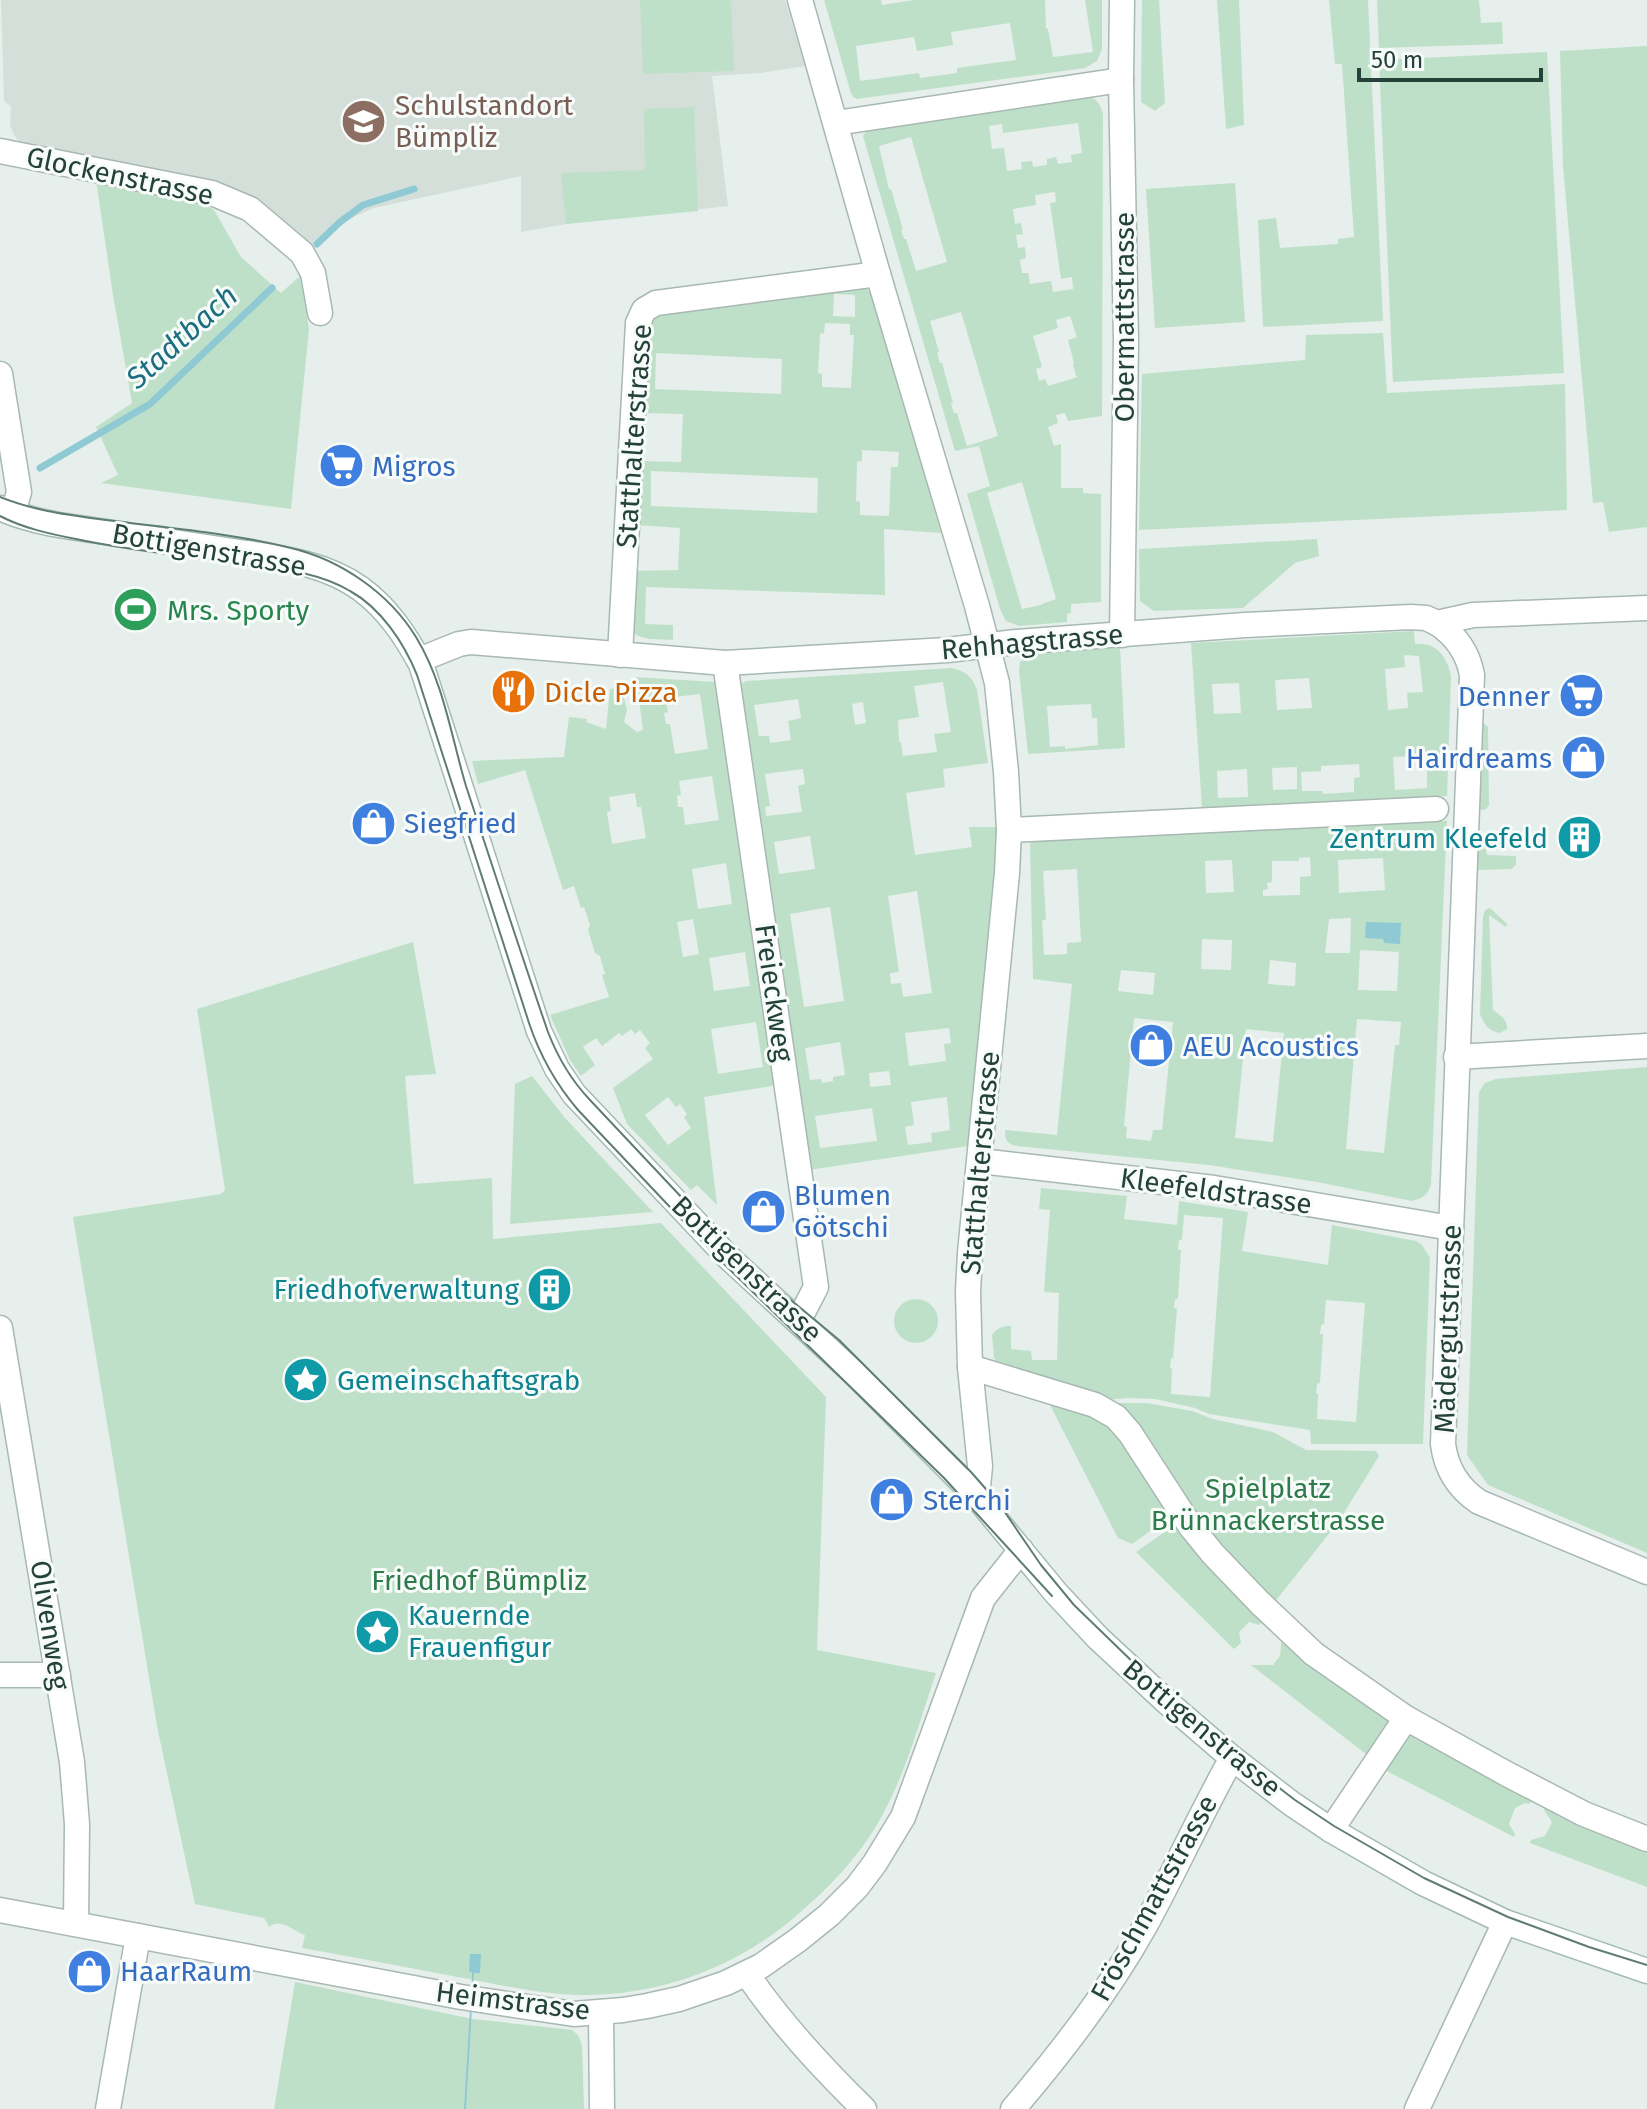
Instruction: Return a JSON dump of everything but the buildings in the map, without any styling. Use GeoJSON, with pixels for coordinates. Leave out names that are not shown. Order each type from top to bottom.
{"type":"FeatureCollection","features":[{"type":"Feature","properties":{"kind":"street","name":"Statthalterstrasse"},"geometry":{"type":"LineString","coordinates":[[800,0],[997,683],[1009,830],[968,1292],[970,1367],[980,1466],[977,1497]]}},
{"type":"Feature","properties":{"kind":"street","name":"Obermattstrasse"},"geometry":{"type":"LineString","coordinates":[[1122,0],[1126,341],[1122,635]]}},
{"type":"Feature","properties":{"kind":"street"},"geometry":{"type":"LineString","coordinates":[[836,123],[1121,80]]}},
{"type":"Feature","properties":{"kind":"street","name":"Glockenstrasse"},"geometry":{"type":"LineString","coordinates":[[0,151],[212,193],[236,201],[263,219],[302,253],[313,273],[320,313]]}},
{"type":"Feature","properties":{"kind":"street","name":"Statthalterstrasse"},"geometry":{"type":"LineString","coordinates":[[620,655],[638,323],[644,310],[656,303],[878,274]]}},
{"type":"Feature","properties":{"kind":"street"},"geometry":{"type":"LineString","coordinates":[[0,374],[19,492],[6,510]]}},
{"type":"Feature","properties":{"kind":"street","name":"Bottigenstrasse"},"geometry":{"type":"LineString","coordinates":[[6,510],[60,525],[279,558],[319,568],[352,583],[374,599],[395,621],[419,660],[429,684],[539,1031],[564,1082],[584,1105],[728,1257],[846,1365],[977,1497],[1056,1593],[1098,1638],[1232,1758],[1331,1830],[1423,1883],[1505,1922],[1647,1971]]}},
{"type":"Feature","properties":{"kind":"street","name":"Rehhagstrasse"},"geometry":{"type":"LineString","coordinates":[[419,660],[471,642],[725,663],[947,650],[1245,625],[1411,617],[1437,623],[1473,615],[1647,608]]}},
{"type":"Feature","properties":{"kind":"street","name":"Mädergutstrasse"},"geometry":{"type":"LineString","coordinates":[[1437,623],[1463,649],[1472,675],[1456,1057],[1445,1457],[1453,1474],[1471,1497],[1647,1572]]}},
{"type":"Feature","properties":{"kind":"street","name":"Freieckweg"},"geometry":{"type":"LineString","coordinates":[[725,663],[816,1287],[799,1320]]}},
{"type":"Feature","properties":{"kind":"street"},"geometry":{"type":"LineString","coordinates":[[1009,830],[1436,809]]}},
{"type":"Feature","properties":{"kind":"street"},"geometry":{"type":"LineString","coordinates":[[1456,1057],[1647,1046]]}},
{"type":"Feature","properties":{"kind":"street","name":"Kleefeldstrasse"},"geometry":{"type":"LineString","coordinates":[[980,1161],[1214,1188],[1451,1228]]}},
{"type":"Feature","properties":{"kind":"street","name":"Olivenweg"},"geometry":{"type":"LineString","coordinates":[[0,1328],[75,1790],[76,1924]]}},
{"type":"Feature","properties":{"kind":"street"},"geometry":{"type":"LineString","coordinates":[[970,1367],[1095,1405],[1116,1417],[1130,1433],[1191,1527],[1243,1587],[1314,1654],[1406,1718],[1558,1801],[1647,1839]]}},
{"type":"Feature","properties":{"kind":"street","name":"Heimstrasse"},"geometry":{"type":"LineString","coordinates":[[0,1910],[503,2004],[574,2014],[623,2010],[679,1999],[747,1974],[798,1940],[857,1887],[903,1817],[977,1611],[994,1583],[1021,1550]]}},
{"type":"Feature","properties":{"kind":"street"},"geometry":{"type":"LineString","coordinates":[[0,1675],[58,1675]]}},
{"type":"Feature","properties":{"kind":"street"},"geometry":{"type":"LineString","coordinates":[[1331,1830],[1406,1718]]}},
{"type":"Feature","properties":{"kind":"street","name":"Fröschmattstrasse"},"geometry":{"type":"LineString","coordinates":[[1013,2109],[1065,2046],[1121,1967],[1145,1927],[1232,1758]]}},
{"type":"Feature","properties":{"kind":"street"},"geometry":{"type":"LineString","coordinates":[[1417,2109],[1505,1922]]}},
{"type":"Feature","properties":{"kind":"street"},"geometry":{"type":"LineString","coordinates":[[108,2109],[138,1936]]}},
{"type":"Feature","properties":{"kind":"street"},"geometry":{"type":"LineString","coordinates":[[747,1974],[780,2020],[864,2109]]}},
{"type":"Feature","properties":{"kind":"street"},"geometry":{"type":"LineString","coordinates":[[601,2012],[602,2109]]}},
{"type":"Feature","properties":{"kind":"shaded area","name":"Schulstandort Bümpliz"},"geometry":{"type":"Polygon","coordinates":[[[1,0],[785,0],[805,66],[712,76],[728,206],[521,232],[521,176],[374,208],[345,221],[310,246],[256,202],[20,143],[10,125],[11,107],[4,101],[1,0]]]}},
{"type":"Feature","properties":{"kind":"green space"},"geometry":{"type":"Polygon","coordinates":[[[640,0],[731,0],[734,71],[643,74],[640,0]]]}},
{"type":"Feature","properties":{"kind":"green space"},"geometry":{"type":"Polygon","coordinates":[[[824,0],[881,0],[882,5],[914,0],[1045,0],[1046,28],[1053,57],[1093,52],[1085,0],[1102,0],[1102,49],[1097,61],[1085,68],[857,99],[850,90],[824,0]],[[1010,23],[951,32],[953,45],[917,51],[914,37],[856,46],[860,81],[919,73],[920,78],[957,73],[957,68],[1016,60],[1010,23]]]}},
{"type":"Feature","properties":{"kind":"green space"},"geometry":{"type":"Polygon","coordinates":[[[1142,0],[1159,0],[1165,103],[1155,111],[1141,102],[1142,0]]]}},
{"type":"Feature","properties":{"kind":"green space"},"geometry":{"type":"Polygon","coordinates":[[[1217,0],[1239,0],[1244,125],[1226,129],[1217,0]]]}},
{"type":"Feature","properties":{"kind":"green space"},"geometry":{"type":"Polygon","coordinates":[[[1329,0],[1368,0],[1383,321],[1263,327],[1258,220],[1276,218],[1280,248],[1338,244],[1338,239],[1354,237],[1342,64],[1335,64],[1329,0]]]}},
{"type":"Feature","properties":{"kind":"green space"},"geometry":{"type":"Polygon","coordinates":[[[1377,0],[1479,0],[1481,23],[1502,22],[1503,44],[1379,48],[1377,0]]]}},
{"type":"Feature","properties":{"kind":"green space"},"geometry":{"type":"Polygon","coordinates":[[[1647,46],[1647,527],[1609,532],[1603,502],[1593,503],[1563,166],[1560,51],[1647,46]]]}},
{"type":"Feature","properties":{"kind":"green space"},"geometry":{"type":"Polygon","coordinates":[[[1547,52],[1564,373],[1393,382],[1379,60],[1547,52]]]}},
{"type":"Feature","properties":{"kind":"green space"},"geometry":{"type":"Polygon","coordinates":[[[1088,95],[1101,107],[1102,416],[1068,421],[1065,413],[1056,415],[1058,423],[1048,427],[1054,446],[1061,444],[1061,488],[1083,488],[1083,493],[1101,494],[1101,602],[1071,604],[1067,622],[1019,626],[1006,621],[1000,609],[967,494],[990,486],[979,446],[955,451],[863,136],[868,128],[1088,95]],[[1078,123],[1003,133],[1002,124],[989,126],[992,149],[1004,148],[1007,171],[1022,169],[1021,162],[1032,161],[1033,167],[1047,165],[1047,159],[1056,157],[1058,164],[1072,162],[1071,155],[1082,153],[1078,123]],[[911,137],[879,146],[889,189],[916,271],[947,262],[911,137]],[[1055,192],[1035,195],[1036,205],[1013,209],[1015,224],[1021,223],[1023,234],[1016,235],[1018,248],[1025,247],[1026,258],[1020,260],[1022,273],[1028,273],[1030,284],[1051,281],[1053,292],[1073,289],[1072,277],[1061,279],[1050,203],[1056,202],[1055,192]],[[961,312],[930,321],[951,404],[954,413],[957,413],[967,446],[998,436],[961,312]],[[1070,316],[1056,320],[1058,328],[1033,336],[1042,367],[1036,369],[1039,381],[1045,379],[1048,386],[1078,377],[1068,340],[1077,337],[1070,316]],[[1022,482],[987,493],[1022,609],[1056,599],[1022,482]]]}},
{"type":"Feature","properties":{"kind":"green space"},"geometry":{"type":"Polygon","coordinates":[[[694,107],[698,211],[566,224],[561,173],[645,170],[644,109],[694,107]]]}},
{"type":"Feature","properties":{"kind":"green space"},"geometry":{"type":"Polygon","coordinates":[[[96,180],[201,202],[214,210],[241,257],[281,293],[300,276],[309,329],[291,509],[101,483],[118,475],[96,427],[132,403],[96,180]]]}},
{"type":"Feature","properties":{"kind":"green space"},"geometry":{"type":"Polygon","coordinates":[[[1235,183],[1245,322],[1155,328],[1146,189],[1235,183]]]}},
{"type":"Feature","properties":{"kind":"green space"},"geometry":{"type":"Polygon","coordinates":[[[866,287],[873,297],[941,533],[884,529],[885,595],[646,587],[645,624],[673,625],[673,640],[645,638],[632,631],[634,571],[678,570],[680,528],[636,525],[639,461],[681,462],[683,414],[641,413],[644,333],[654,313],[866,287]],[[834,294],[833,316],[855,317],[855,295],[834,294]],[[825,323],[824,333],[820,334],[818,373],[822,374],[822,387],[851,388],[854,335],[850,335],[850,324],[825,323]],[[656,353],[655,389],[781,394],[782,359],[656,353]],[[862,450],[862,461],[857,462],[856,501],[860,502],[860,515],[889,516],[891,467],[898,467],[899,452],[862,450]],[[651,471],[651,506],[817,513],[818,478],[651,471]]]}},
{"type":"Feature","properties":{"kind":"green space"},"geometry":{"type":"Polygon","coordinates":[[[1383,333],[1387,393],[1565,384],[1567,510],[1139,530],[1142,374],[1305,360],[1306,335],[1383,333]]]}},
{"type":"Feature","properties":{"kind":"green space"},"geometry":{"type":"Polygon","coordinates":[[[1317,539],[1319,556],[1295,563],[1243,608],[1154,611],[1140,601],[1139,549],[1317,539]]]}},
{"type":"Feature","properties":{"kind":"green space"},"geometry":{"type":"Polygon","coordinates":[[[1414,631],[1415,644],[1435,648],[1447,662],[1451,676],[1447,796],[1202,808],[1191,643],[1414,631]],[[1404,655],[1405,667],[1385,669],[1388,710],[1408,708],[1407,693],[1423,692],[1419,656],[1404,655]],[[1309,678],[1275,680],[1277,710],[1312,708],[1309,678]],[[1239,683],[1212,684],[1214,714],[1241,713],[1239,683]],[[1433,755],[1393,757],[1395,790],[1427,788],[1427,770],[1434,769],[1433,755]],[[1359,764],[1321,766],[1321,771],[1301,772],[1302,791],[1322,791],[1323,794],[1354,792],[1354,778],[1360,777],[1359,764]],[[1297,767],[1272,768],[1273,790],[1297,789],[1297,767]],[[1247,769],[1217,771],[1218,798],[1248,797],[1247,769]]]}},
{"type":"Feature","properties":{"kind":"green space"},"geometry":{"type":"Polygon","coordinates":[[[1120,647],[1125,748],[1028,754],[1019,670],[1020,662],[1032,653],[1120,647]],[[1091,704],[1047,706],[1050,747],[1065,746],[1065,749],[1098,745],[1097,718],[1092,718],[1091,704]]]}},
{"type":"Feature","properties":{"kind":"green space"},"geometry":{"type":"Polygon","coordinates":[[[952,668],[968,675],[975,685],[988,763],[943,769],[945,787],[906,793],[915,855],[972,847],[969,827],[997,827],[995,879],[968,1146],[809,1170],[739,690],[740,684],[747,681],[952,668]],[[943,682],[914,686],[919,717],[898,720],[903,756],[937,752],[934,734],[951,732],[943,682]],[[798,699],[754,705],[759,736],[769,736],[770,743],[791,740],[788,721],[801,718],[798,699]],[[863,702],[852,704],[855,725],[866,723],[863,702]],[[803,769],[765,774],[770,806],[765,807],[766,816],[802,812],[798,786],[805,784],[803,769]],[[810,836],[774,842],[779,874],[815,869],[810,836]],[[917,891],[888,896],[899,972],[890,973],[891,984],[901,983],[903,997],[932,993],[917,891]],[[830,907],[790,914],[804,1007],[844,1001],[830,907]],[[949,1028],[905,1033],[909,1066],[946,1061],[944,1044],[951,1043],[949,1028]],[[840,1042],[805,1048],[810,1080],[821,1079],[822,1083],[845,1075],[840,1042]],[[889,1071],[869,1073],[870,1087],[891,1085],[889,1071]],[[947,1097],[911,1102],[914,1125],[905,1127],[908,1145],[932,1142],[931,1133],[950,1130],[947,1097]],[[872,1108],[815,1116],[820,1148],[877,1141],[872,1108]]]}},
{"type":"Feature","properties":{"kind":"green space"},"geometry":{"type":"Polygon","coordinates":[[[636,677],[718,684],[778,1085],[704,1097],[717,1205],[697,1185],[691,1190],[627,1124],[613,1088],[653,1059],[645,1048],[650,1043],[640,1030],[635,1034],[631,1029],[622,1036],[619,1033],[602,1046],[596,1038],[583,1047],[595,1065],[581,1076],[570,1060],[550,1015],[609,997],[600,956],[595,953],[588,930],[590,925],[574,886],[563,890],[525,770],[478,784],[472,761],[564,757],[569,717],[587,719],[586,722],[606,729],[610,689],[621,687],[627,710],[624,722],[637,732],[643,730],[636,677]],[[700,694],[666,698],[668,712],[664,713],[666,724],[670,724],[675,754],[708,749],[700,694]],[[712,776],[679,781],[681,795],[677,796],[678,807],[683,807],[685,825],[719,820],[712,776]],[[635,793],[609,797],[611,811],[607,812],[612,844],[646,838],[641,807],[637,807],[635,793]],[[726,863],[692,869],[698,909],[732,904],[726,863]],[[693,919],[677,922],[683,957],[699,954],[693,919]],[[745,952],[709,958],[714,991],[750,986],[745,952]],[[756,1022],[711,1029],[718,1074],[763,1067],[756,1022]],[[668,1097],[645,1115],[668,1145],[691,1128],[680,1104],[676,1107],[668,1097]]]}},
{"type":"Feature","properties":{"kind":"green space"},"geometry":{"type":"Polygon","coordinates":[[[1483,723],[1488,727],[1489,805],[1481,810],[1479,807],[1483,723]]]}},
{"type":"Feature","properties":{"kind":"green space"},"geometry":{"type":"Polygon","coordinates":[[[1447,821],[1431,1184],[1427,1193],[1412,1201],[1209,1165],[1009,1143],[1005,1130],[1057,1135],[1072,984],[1033,979],[1030,844],[1033,840],[1447,821]],[[1310,857],[1299,858],[1299,861],[1272,861],[1272,882],[1267,883],[1268,889],[1263,890],[1263,896],[1300,895],[1300,877],[1311,876],[1310,857]],[[1383,858],[1338,860],[1339,893],[1385,890],[1383,858]],[[1232,860],[1205,861],[1206,893],[1234,892],[1232,860]],[[1077,869],[1043,871],[1046,920],[1042,920],[1044,955],[1067,954],[1067,943],[1081,942],[1077,869]],[[1351,918],[1329,919],[1325,953],[1350,953],[1351,918]],[[1202,939],[1201,969],[1231,970],[1232,940],[1202,939]],[[1360,950],[1358,990],[1397,991],[1399,952],[1360,950]],[[1270,960],[1268,984],[1295,986],[1296,963],[1270,960]],[[1121,970],[1118,991],[1153,995],[1155,973],[1121,970]],[[1134,1018],[1124,1126],[1127,1127],[1126,1138],[1151,1141],[1153,1130],[1162,1130],[1173,1022],[1134,1018]],[[1357,1019],[1346,1149],[1384,1153],[1395,1045],[1399,1045],[1401,1022],[1357,1019]],[[1246,1029],[1235,1138],[1273,1142],[1284,1033],[1246,1029]]]}},
{"type":"Feature","properties":{"kind":"green space"},"geometry":{"type":"Polygon","coordinates":[[[1482,839],[1487,855],[1516,856],[1516,865],[1511,869],[1478,870],[1478,841],[1482,839]]]}},
{"type":"Feature","properties":{"kind":"green space"},"geometry":{"type":"Polygon","coordinates":[[[1490,908],[1507,924],[1506,927],[1489,915],[1493,1010],[1507,1026],[1500,1033],[1487,1027],[1480,1014],[1483,917],[1485,910],[1490,908]]]}},
{"type":"Feature","properties":{"kind":"green space","name":"Friedhof Bümpliz"},"geometry":{"type":"Polygon","coordinates":[[[413,942],[436,1074],[405,1076],[414,1184],[492,1178],[493,1239],[661,1223],[826,1397],[817,1650],[936,1673],[893,1794],[876,1826],[846,1868],[796,1916],[744,1953],[686,1979],[655,1987],[592,1995],[533,1991],[302,1948],[305,1935],[287,1926],[278,1923],[269,1927],[264,1918],[195,1904],[157,1726],[73,1217],[221,1194],[225,1190],[197,1009],[413,942]]]}},
{"type":"Feature","properties":{"kind":"green space"},"geometry":{"type":"Polygon","coordinates":[[[1647,1067],[1647,1553],[1488,1485],[1467,1455],[1479,1092],[1485,1083],[1496,1079],[1647,1067]]]}},
{"type":"Feature","properties":{"kind":"green space"},"geometry":{"type":"Polygon","coordinates":[[[532,1076],[565,1118],[653,1212],[510,1224],[515,1084],[532,1076]]]}},
{"type":"Feature","properties":{"kind":"green space"},"geometry":{"type":"Polygon","coordinates":[[[1041,1188],[1127,1196],[1124,1219],[1177,1225],[1179,1201],[1248,1212],[1242,1251],[1328,1265],[1332,1225],[1416,1241],[1430,1258],[1423,1444],[1311,1444],[1310,1430],[1209,1414],[1155,1399],[1105,1400],[999,1365],[994,1358],[992,1335],[1008,1326],[1011,1326],[1011,1349],[1031,1351],[1032,1360],[1057,1360],[1059,1293],[1044,1292],[1050,1210],[1039,1209],[1041,1188]],[[1184,1215],[1178,1250],[1181,1250],[1178,1299],[1175,1299],[1174,1308],[1177,1309],[1170,1368],[1171,1394],[1210,1397],[1223,1218],[1184,1215]],[[1326,1300],[1320,1334],[1323,1334],[1320,1383],[1317,1384],[1316,1393],[1317,1419],[1356,1422],[1365,1303],[1326,1300]]]}},
{"type":"Feature","properties":{"kind":"green space"},"geometry":{"type":"Polygon","coordinates":[[[916,1299],[931,1306],[938,1321],[931,1336],[916,1343],[901,1336],[894,1321],[901,1306],[916,1299]]]}},
{"type":"Feature","properties":{"kind":"green space"},"geometry":{"type":"Polygon","coordinates":[[[1047,1399],[1110,1421],[1174,1514],[1132,1544],[1118,1538],[1047,1399]]]}},
{"type":"Feature","properties":{"kind":"green space","name":"Spielplatz Brünnackerstrasse"},"geometry":{"type":"Polygon","coordinates":[[[1109,1403],[1147,1403],[1192,1411],[1213,1419],[1273,1432],[1306,1450],[1376,1451],[1379,1456],[1339,1521],[1274,1603],[1219,1550],[1109,1403]]]}},
{"type":"Feature","properties":{"kind":"green space"},"geometry":{"type":"Polygon","coordinates":[[[1179,1522],[1264,1619],[1259,1625],[1249,1622],[1239,1632],[1241,1643],[1234,1649],[1136,1552],[1179,1522]]]}},
{"type":"Feature","properties":{"kind":"green space"},"geometry":{"type":"Polygon","coordinates":[[[1282,1635],[1390,1720],[1371,1758],[1251,1665],[1273,1665],[1280,1656],[1282,1635]]]}},
{"type":"Feature","properties":{"kind":"green space"},"geometry":{"type":"Polygon","coordinates":[[[1415,1735],[1533,1800],[1515,1808],[1509,1824],[1514,1837],[1381,1768],[1405,1736],[1415,1735]]]}},
{"type":"Feature","properties":{"kind":"green space"},"geometry":{"type":"Polygon","coordinates":[[[1544,1805],[1647,1847],[1647,1887],[1530,1843],[1545,1836],[1552,1822],[1544,1805]]]}},
{"type":"Feature","properties":{"kind":"green space"},"geometry":{"type":"Polygon","coordinates":[[[295,1982],[473,2019],[572,2030],[582,2045],[584,2109],[274,2109],[295,1982]]]}},
{"type":"Feature","properties":{"kind":"water"},"geometry":{"type":"Polygon","coordinates":[[[1366,922],[1401,923],[1400,944],[1365,938],[1366,922]]]}},
{"type":"Feature","properties":{"kind":"water"},"geometry":{"type":"Polygon","coordinates":[[[470,1954],[481,1954],[480,1973],[474,1973],[464,2109],[472,1976],[469,1972],[470,1954]]]}},
{"type":"Feature","properties":{"kind":"waterway","name":"Stadtbach"},"geometry":{"type":"LineString","coordinates":[[317,244],[363,205],[414,189]]}},
{"type":"Feature","properties":{"kind":"waterway","name":"Stadtbach"},"geometry":{"type":"LineString","coordinates":[[40,468],[150,404],[272,288]]}},
{"type":"Feature","properties":{"kind":"tram line"},"geometry":{"type":"LineString","coordinates":[[0,497],[66,514],[222,535],[291,548],[328,561],[378,593],[405,621],[434,673],[466,786],[548,1032],[566,1068],[590,1100],[733,1252],[839,1340],[971,1472],[1000,1505],[1041,1565],[1074,1605],[1235,1754],[1334,1826],[1424,1878],[1508,1917],[1647,1965]]}},
{"type":"Feature","properties":{"kind":"tram line"},"geometry":{"type":"LineString","coordinates":[[0,516],[37,530],[97,543],[312,575],[350,591],[372,607],[398,639],[417,675],[529,1023],[543,1058],[562,1090],[723,1263],[944,1478],[1052,1596]]}},
{"type":"Feature","properties":{"kind":"place","name":"Schulstandort Bümpliz"},"geometry":{"type":"Point","coordinates":[364,121]}},
{"type":"Feature","properties":{"kind":"place","name":"Migros"},"geometry":{"type":"Point","coordinates":[341,466]}},
{"type":"Feature","properties":{"kind":"place","name":"Mrs. Sporty"},"geometry":{"type":"Point","coordinates":[136,610]}},
{"type":"Feature","properties":{"kind":"place","name":"Dicle Pizza"},"geometry":{"type":"Point","coordinates":[513,692]}},
{"type":"Feature","properties":{"kind":"place","name":"Denner"},"geometry":{"type":"Point","coordinates":[1581,696]}},
{"type":"Feature","properties":{"kind":"place","name":"Hairdreams"},"geometry":{"type":"Point","coordinates":[1583,758]}},
{"type":"Feature","properties":{"kind":"place","name":"Siegfried"},"geometry":{"type":"Point","coordinates":[373,823]}},
{"type":"Feature","properties":{"kind":"place","name":"Zentrum Kleefeld"},"geometry":{"type":"Point","coordinates":[1579,838]}},
{"type":"Feature","properties":{"kind":"place","name":"AEU Acoustics"},"geometry":{"type":"Point","coordinates":[1152,1046]}},
{"type":"Feature","properties":{"kind":"place","name":"Blumen Götschi"},"geometry":{"type":"Point","coordinates":[763,1211]}},
{"type":"Feature","properties":{"kind":"place","name":"Friedhofverwaltung"},"geometry":{"type":"Point","coordinates":[550,1289]}},
{"type":"Feature","properties":{"kind":"place","name":"Gemeinschaftsgrab"},"geometry":{"type":"Point","coordinates":[306,1380]}},
{"type":"Feature","properties":{"kind":"place","name":"Sterchi"},"geometry":{"type":"Point","coordinates":[892,1500]}},
{"type":"Feature","properties":{"kind":"place","name":"Kauernde Frauenfigur"},"geometry":{"type":"Point","coordinates":[377,1631]}},
{"type":"Feature","properties":{"kind":"place","name":"HaarRaum"},"geometry":{"type":"Point","coordinates":[89,1971]}}]}
